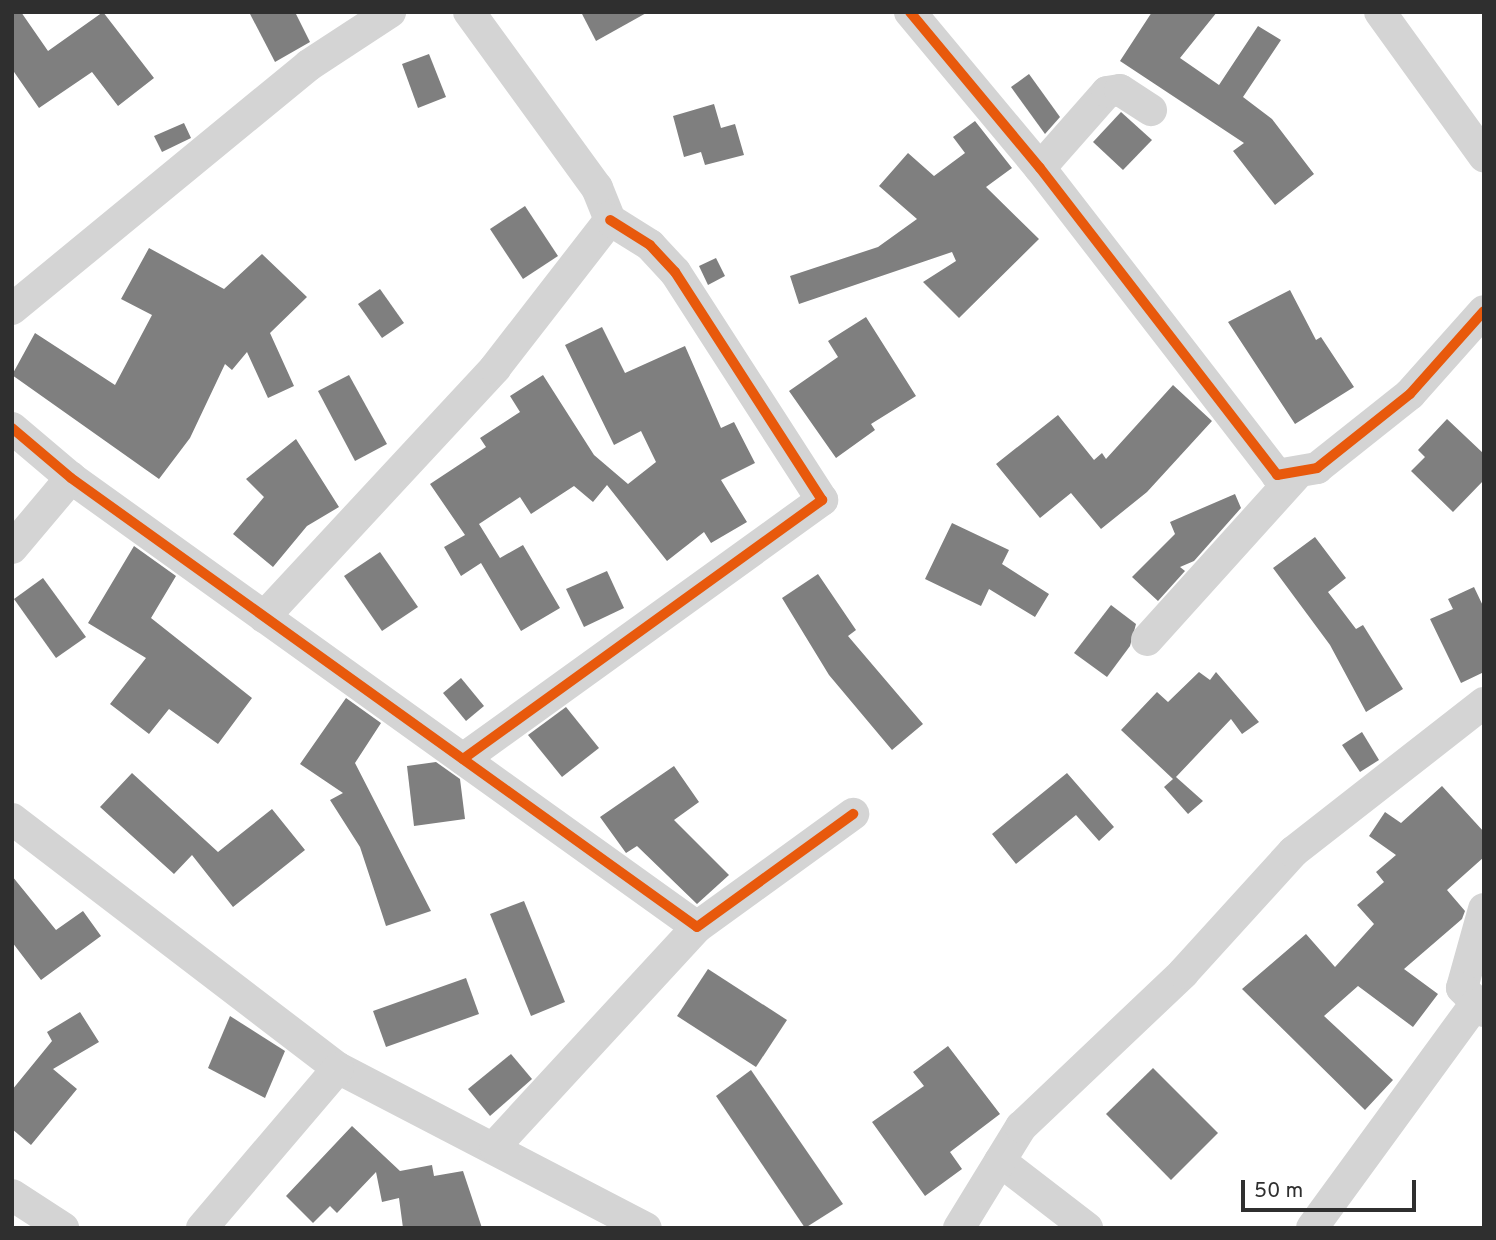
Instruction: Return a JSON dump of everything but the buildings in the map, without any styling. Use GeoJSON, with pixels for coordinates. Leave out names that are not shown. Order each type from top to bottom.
{"type":"FeatureCollection","features":[{"type":"Feature","properties":{"kind":"street"},"geometry":{"type":"LineString","coordinates":[[12,309],[309,65],[390,12]]}},
{"type":"Feature","properties":{"kind":"street"},"geometry":{"type":"LineString","coordinates":[[463,759],[822,500],[675,272],[650,245],[610,219],[597,188],[469,12]]}},
{"type":"Feature","properties":{"kind":"street"},"geometry":{"type":"LineString","coordinates":[[910,12],[1040,168],[1277,475],[1295,476],[1318,468],[1410,394],[1484,311]]}},
{"type":"Feature","properties":{"kind":"street"},"geometry":{"type":"LineString","coordinates":[[1380,12],[1484,156]]}},
{"type":"Feature","properties":{"kind":"street"},"geometry":{"type":"LineString","coordinates":[[1040,168],[1107,92],[1120,90],[1151,110]]}},
{"type":"Feature","properties":{"kind":"street"},"geometry":{"type":"LineString","coordinates":[[264,617],[495,368],[610,219]]}},
{"type":"Feature","properties":{"kind":"street"},"geometry":{"type":"LineString","coordinates":[[12,428],[71,478],[697,927]]}},
{"type":"Feature","properties":{"kind":"street"},"geometry":{"type":"LineString","coordinates":[[1147,640],[1295,476]]}},
{"type":"Feature","properties":{"kind":"street"},"geometry":{"type":"LineString","coordinates":[[12,548],[71,478]]}},
{"type":"Feature","properties":{"kind":"street"},"geometry":{"type":"LineString","coordinates":[[959,1228],[1021,1127],[1183,973],[1293,852],[1484,703]]}},
{"type":"Feature","properties":{"kind":"street"},"geometry":{"type":"LineString","coordinates":[[495,1146],[697,927],[853,814]]}},
{"type":"Feature","properties":{"kind":"street"},"geometry":{"type":"LineString","coordinates":[[12,819],[338,1068],[495,1146],[646,1228]]}},
{"type":"Feature","properties":{"kind":"street"},"geometry":{"type":"LineString","coordinates":[[1312,1228],[1479,1009],[1462,988],[1484,909]]}},
{"type":"Feature","properties":{"kind":"street"},"geometry":{"type":"LineString","coordinates":[[202,1228],[338,1068]]}},
{"type":"Feature","properties":{"kind":"street"},"geometry":{"type":"LineString","coordinates":[[1000,1161],[1087,1228]]}},
{"type":"Feature","properties":{"kind":"street"},"geometry":{"type":"LineString","coordinates":[[12,1195],[63,1228]]}},
{"type":"Feature","properties":{"kind":"cycle path"},"geometry":{"type":"LineString","coordinates":[[910,12],[1040,168],[1277,475],[1317,468],[1410,394],[1484,311]]}},
{"type":"Feature","properties":{"kind":"cycle path"},"geometry":{"type":"LineString","coordinates":[[463,759],[822,500],[675,272],[650,245],[610,220]]}},
{"type":"Feature","properties":{"kind":"cycle path"},"geometry":{"type":"LineString","coordinates":[[12,428],[71,478],[697,927],[853,814]]}}]}
